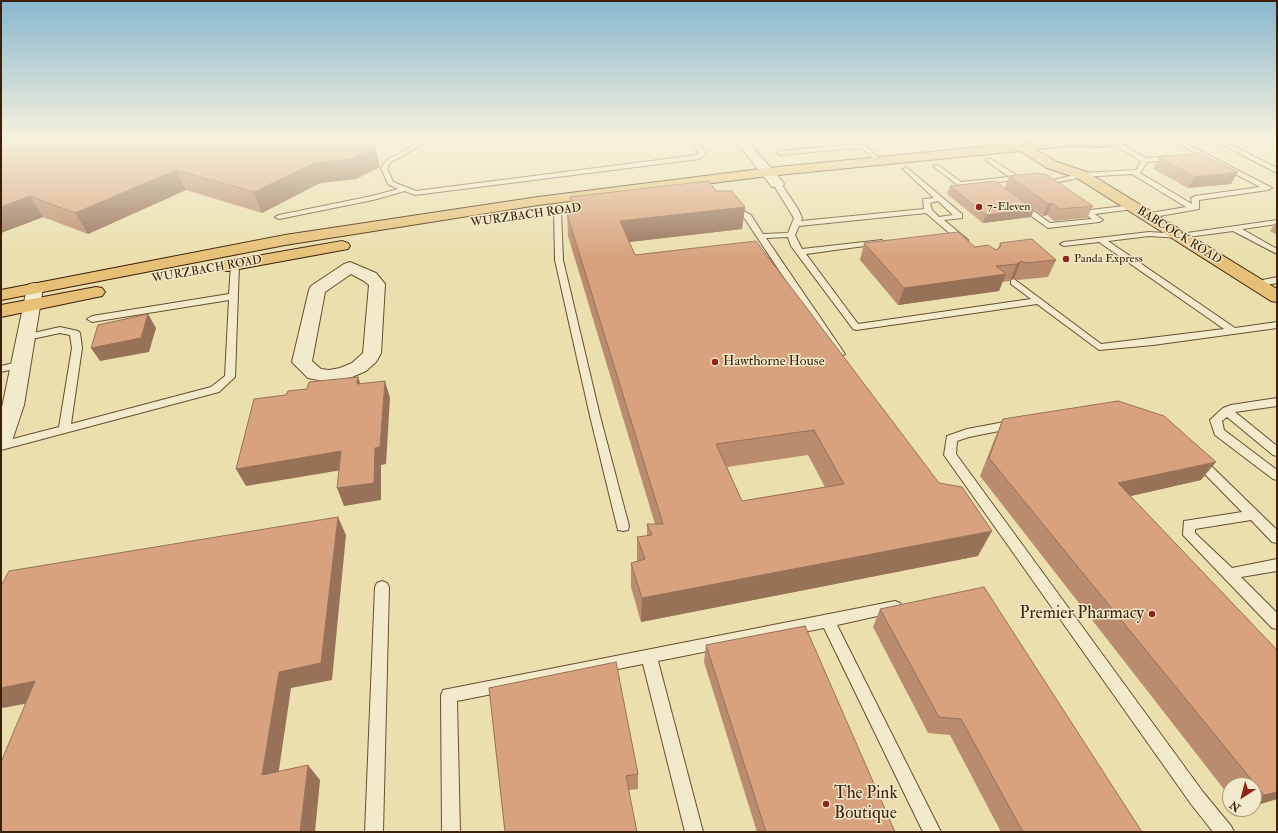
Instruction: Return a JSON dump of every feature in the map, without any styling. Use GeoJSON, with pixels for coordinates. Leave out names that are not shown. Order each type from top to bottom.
{"type":"FeatureCollection","features":[{"type":"Feature","properties":{"kind":"main road","name":"WURZBACH ROAD"},"geometry":{"type":"LineString","coordinates":[[1,311],[34,296],[285,240],[538,201],[764,179]]}},
{"type":"Feature","properties":{"kind":"main road","name":"WURZBACH ROAD"},"geometry":{"type":"LineString","coordinates":[[1,295],[34,296],[235,265],[557,211],[666,196],[768,179]]}},
{"type":"Feature","properties":{"kind":"main road","name":"BABCOCK ROAD"},"geometry":{"type":"LineString","coordinates":[[1088,179],[1277,297]]}},
{"type":"Feature","properties":{"kind":"street"},"geometry":{"type":"LineString","coordinates":[[349,245],[350,267]]}},
{"type":"Feature","properties":{"kind":"street"},"geometry":{"type":"LineString","coordinates":[[350,267],[370,276],[377,284],[372,353],[369,358],[359,367],[345,373],[329,376],[315,374],[302,362],[317,290],[350,267]]}},
{"type":"Feature","properties":{"kind":"street"},"geometry":{"type":"LineString","coordinates":[[1,441],[14,405],[34,296]]}},
{"type":"Feature","properties":{"kind":"lane"},"geometry":{"type":"LineString","coordinates":[[388,179],[390,183],[414,193]]}},
{"type":"Feature","properties":{"kind":"lane"},"geometry":{"type":"LineString","coordinates":[[373,198],[381,200],[414,193],[526,179]]}},
{"type":"Feature","properties":{"kind":"lane"},"geometry":{"type":"LineString","coordinates":[[774,179],[794,209],[798,218],[791,234],[794,244],[856,326],[1039,302]]}},
{"type":"Feature","properties":{"kind":"lane"},"geometry":{"type":"LineString","coordinates":[[917,179],[959,216],[938,219]]}},
{"type":"Feature","properties":{"kind":"lane"},"geometry":{"type":"LineString","coordinates":[[952,179],[959,184],[1008,179]]}},
{"type":"Feature","properties":{"kind":"lane"},"geometry":{"type":"LineString","coordinates":[[1020,179],[1043,184],[1065,179]]}},
{"type":"Feature","properties":{"kind":"lane"},"geometry":{"type":"LineString","coordinates":[[1145,179],[1192,207]]}},
{"type":"Feature","properties":{"kind":"lane"},"geometry":{"type":"LineString","coordinates":[[1148,216],[1196,206],[1195,198],[1268,188],[1250,179]]}},
{"type":"Feature","properties":{"kind":"lane"},"geometry":{"type":"LineString","coordinates":[[987,181],[999,190]]}},
{"type":"Feature","properties":{"kind":"lane"},"geometry":{"type":"LineString","coordinates":[[279,217],[373,198],[405,189]]}},
{"type":"Feature","properties":{"kind":"lane"},"geometry":{"type":"LineString","coordinates":[[940,199],[926,201],[928,211],[972,248]]}},
{"type":"Feature","properties":{"kind":"lane"},"geometry":{"type":"LineString","coordinates":[[1031,204],[1017,203],[1048,226],[1099,220],[1071,200]]}},
{"type":"Feature","properties":{"kind":"lane"},"geometry":{"type":"LineString","coordinates":[[720,201],[748,217],[844,360]]}},
{"type":"Feature","properties":{"kind":"lane"},"geometry":{"type":"LineString","coordinates":[[1075,209],[1089,214],[1133,208]]}},
{"type":"Feature","properties":{"kind":"lane"},"geometry":{"type":"LineString","coordinates":[[557,211],[559,260],[595,416],[623,526]]}},
{"type":"Feature","properties":{"kind":"lane"},"geometry":{"type":"LineString","coordinates":[[796,224],[928,211]]}},
{"type":"Feature","properties":{"kind":"lane"},"geometry":{"type":"LineString","coordinates":[[1031,213],[1042,212]]}},
{"type":"Feature","properties":{"kind":"lane"},"geometry":{"type":"LineString","coordinates":[[1041,221],[1052,220]]}},
{"type":"Feature","properties":{"kind":"lane"},"geometry":{"type":"LineString","coordinates":[[1064,244],[1149,234],[1180,236],[1277,222]]}},
{"type":"Feature","properties":{"kind":"lane"},"geometry":{"type":"LineString","coordinates":[[1234,228],[1277,252]]}},
{"type":"Feature","properties":{"kind":"lane"},"geometry":{"type":"LineString","coordinates":[[939,235],[955,233]]}},
{"type":"Feature","properties":{"kind":"lane"},"geometry":{"type":"LineString","coordinates":[[762,236],[791,234]]}},
{"type":"Feature","properties":{"kind":"lane"},"geometry":{"type":"LineString","coordinates":[[1101,240],[1234,331]]}},
{"type":"Feature","properties":{"kind":"lane"},"geometry":{"type":"LineString","coordinates":[[800,252],[885,242]]}},
{"type":"Feature","properties":{"kind":"lane"},"geometry":{"type":"LineString","coordinates":[[1,446],[216,390],[230,377],[235,265]]}},
{"type":"Feature","properties":{"kind":"lane"},"geometry":{"type":"LineString","coordinates":[[1256,284],[1277,280]]}},
{"type":"Feature","properties":{"kind":"lane"},"geometry":{"type":"LineString","coordinates":[[1014,282],[1099,347],[1277,326]]}},
{"type":"Feature","properties":{"kind":"lane"},"geometry":{"type":"LineString","coordinates":[[92,319],[234,296]]}},
{"type":"Feature","properties":{"kind":"lane"},"geometry":{"type":"LineString","coordinates":[[27,337],[60,330],[76,333],[77,348],[64,430]]}},
{"type":"Feature","properties":{"kind":"lane"},"geometry":{"type":"LineString","coordinates":[[1,369],[22,364]]}},
{"type":"Feature","properties":{"kind":"lane"},"geometry":{"type":"LineString","coordinates":[[1277,402],[1235,408],[1226,411],[1216,420],[1219,432],[1277,476]]}},
{"type":"Feature","properties":{"kind":"lane"},"geometry":{"type":"LineString","coordinates":[[1226,411],[1277,452]]}},
{"type":"Feature","properties":{"kind":"lane"},"geometry":{"type":"LineString","coordinates":[[1029,422],[967,433],[951,439],[950,455],[1188,785],[1226,832]]}},
{"type":"Feature","properties":{"kind":"lane"},"geometry":{"type":"LineString","coordinates":[[1188,450],[1277,538]]}},
{"type":"Feature","properties":{"kind":"lane"},"geometry":{"type":"LineString","coordinates":[[1253,514],[1189,525],[1190,535],[1277,623]]}},
{"type":"Feature","properties":{"kind":"lane"},"geometry":{"type":"LineString","coordinates":[[1228,574],[1277,565]]}},
{"type":"Feature","properties":{"kind":"lane"},"geometry":{"type":"LineString","coordinates":[[374,832],[382,587]]}},
{"type":"Feature","properties":{"kind":"lane"},"geometry":{"type":"LineString","coordinates":[[451,832],[449,695],[913,604]]}},
{"type":"Feature","properties":{"kind":"lane"},"geometry":{"type":"LineString","coordinates":[[828,621],[932,832]]}},
{"type":"Feature","properties":{"kind":"lane"},"geometry":{"type":"LineString","coordinates":[[649,656],[694,832]]}},
{"type":"Feature","properties":{"kind":"building"},"geometry":{"type":"Polygon","coordinates":[[[1,179],[155,179],[75,213],[30,196],[1,207],[1,179]]]}},
{"type":"Feature","properties":{"kind":"building"},"geometry":{"type":"Polygon","coordinates":[[[207,179],[281,179],[254,192],[207,179]]]}},
{"type":"Feature","properties":{"kind":"building"},"geometry":{"type":"Polygon","coordinates":[[[1013,179],[1053,179],[1093,206],[1060,209],[1052,203],[1048,204],[1013,179]]]}},
{"type":"Feature","properties":{"kind":"building","name":"Hawthorne House"},"geometry":{"type":"Polygon","coordinates":[[[709,181],[716,191],[732,191],[745,207],[620,221],[635,255],[756,241],[939,483],[962,487],[992,531],[642,598],[631,563],[645,559],[637,537],[652,535],[647,524],[663,524],[567,214],[578,212],[570,197],[709,181]],[[814,430],[716,444],[742,501],[844,484],[814,430]]]}},
{"type":"Feature","properties":{"kind":"building"},"geometry":{"type":"Polygon","coordinates":[[[995,181],[1034,209],[986,215],[950,186],[995,181]]]}},
{"type":"Feature","properties":{"kind":"building"},"geometry":{"type":"Polygon","coordinates":[[[958,232],[975,247],[988,245],[996,250],[1001,246],[1000,243],[1032,239],[1056,260],[1025,263],[1021,261],[1017,264],[996,266],[1006,274],[904,288],[864,243],[958,232]]]}},
{"type":"Feature","properties":{"kind":"building"},"geometry":{"type":"Polygon","coordinates":[[[148,314],[141,338],[91,348],[98,325],[148,314]]]}},
{"type":"Feature","properties":{"kind":"building"},"geometry":{"type":"Polygon","coordinates":[[[358,377],[357,384],[385,381],[380,447],[375,448],[374,483],[337,488],[341,451],[236,469],[254,399],[286,395],[288,391],[307,389],[309,382],[358,377]]]}},
{"type":"Feature","properties":{"kind":"building"},"geometry":{"type":"Polygon","coordinates":[[[1118,401],[1164,416],[1216,462],[1118,483],[1277,650],[1277,792],[1264,795],[1262,793],[1262,777],[1249,777],[989,458],[1003,419],[1118,401]]]}},
{"type":"Feature","properties":{"kind":"building"},"geometry":{"type":"Polygon","coordinates":[[[338,517],[321,663],[279,672],[262,775],[308,765],[300,832],[1,832],[1,762],[35,681],[1,688],[1,586],[9,571],[338,517]]]}},
{"type":"Feature","properties":{"kind":"building"},"geometry":{"type":"Polygon","coordinates":[[[984,587],[1142,832],[1023,832],[961,719],[939,717],[880,609],[984,587]]]}},
{"type":"Feature","properties":{"kind":"building"},"geometry":{"type":"Polygon","coordinates":[[[805,626],[895,832],[766,832],[706,645],[805,626]]]}},
{"type":"Feature","properties":{"kind":"building"},"geometry":{"type":"Polygon","coordinates":[[[616,662],[638,774],[626,776],[637,832],[505,832],[489,688],[616,662]]]}},
{"type":"Feature","properties":{"kind":"place","name":"7-Eleven"},"geometry":{"type":"Point","coordinates":[979,207]}},
{"type":"Feature","properties":{"kind":"place","name":"Panda Express"},"geometry":{"type":"Point","coordinates":[1066,259]}},
{"type":"Feature","properties":{"kind":"place","name":"Hawthorne House"},"geometry":{"type":"Point","coordinates":[715,362]}},
{"type":"Feature","properties":{"kind":"place","name":"Premier Pharmacy"},"geometry":{"type":"Point","coordinates":[1152,614]}},
{"type":"Feature","properties":{"kind":"place","name":"The Pink Boutique"},"geometry":{"type":"Point","coordinates":[826,804]}}]}
